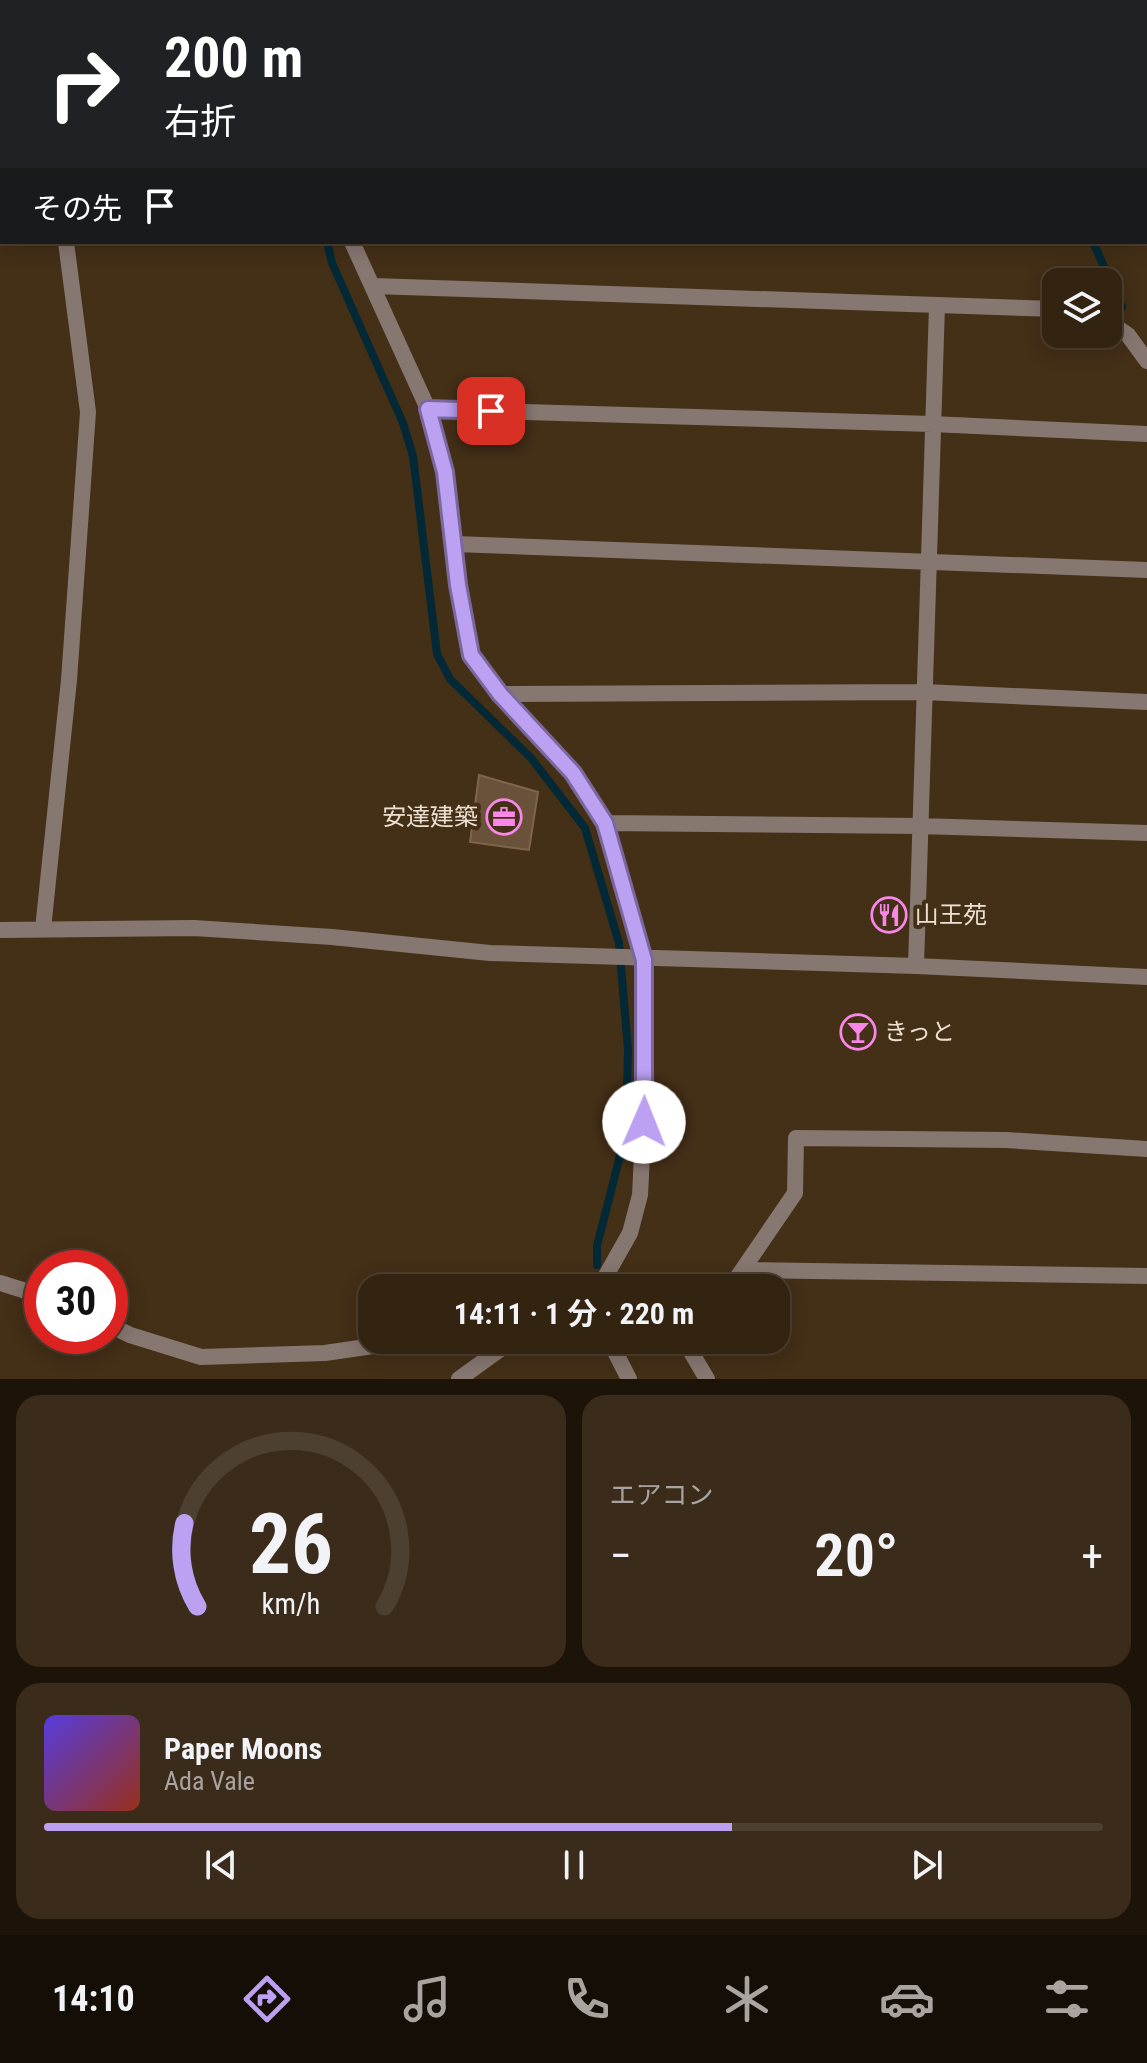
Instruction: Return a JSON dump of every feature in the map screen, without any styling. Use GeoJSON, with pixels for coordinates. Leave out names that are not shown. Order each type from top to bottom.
{"type":"FeatureCollection","features":[{"type":"Feature","properties":{"kind":"street"},"geometry":{"type":"LineString","coordinates":[[43,929],[69,680],[88,412],[66,244]]}},
{"type":"Feature","properties":{"kind":"street"},"geometry":{"type":"LineString","coordinates":[[353,244],[428,409],[445,472],[458,585],[471,655],[500,694],[573,773],[605,823],[644,960],[645,1095],[640,1195],[630,1233],[609,1274]]}},
{"type":"Feature","properties":{"kind":"street"},"geometry":{"type":"LineString","coordinates":[[373,286],[1042,309]]}},
{"type":"Feature","properties":{"kind":"street"},"geometry":{"type":"LineString","coordinates":[[916,966],[937,305]]}},
{"type":"Feature","properties":{"kind":"street"},"geometry":{"type":"LineString","coordinates":[[1122,331],[1147,361]]}},
{"type":"Feature","properties":{"kind":"street"},"geometry":{"type":"LineString","coordinates":[[428,409],[932,424],[1147,434]]}},
{"type":"Feature","properties":{"kind":"street"},"geometry":{"type":"LineString","coordinates":[[454,544],[1147,570]]}},
{"type":"Feature","properties":{"kind":"street"},"geometry":{"type":"LineString","coordinates":[[500,694],[924,692],[1147,702]]}},
{"type":"Feature","properties":{"kind":"street"},"geometry":{"type":"LineString","coordinates":[[605,823],[920,826],[1147,833]]}},
{"type":"Feature","properties":{"kind":"street"},"geometry":{"type":"LineString","coordinates":[[0,930],[194,928],[332,937],[490,953],[916,966],[1147,977]]}},
{"type":"Feature","properties":{"kind":"street"},"geometry":{"type":"LineString","coordinates":[[741,1274],[795,1193],[796,1138],[1006,1140],[1147,1149]]}},
{"type":"Feature","properties":{"kind":"street"},"geometry":{"type":"LineString","coordinates":[[744,1270],[1147,1276]]}},
{"type":"Feature","properties":{"kind":"street"},"geometry":{"type":"LineString","coordinates":[[0,1283],[24,1290]]}},
{"type":"Feature","properties":{"kind":"street"},"geometry":{"type":"LineString","coordinates":[[128,1334],[201,1357],[325,1353],[358,1348]]}},
{"type":"Feature","properties":{"kind":"street"},"geometry":{"type":"LineString","coordinates":[[459,1379],[494,1354]]}},
{"type":"Feature","properties":{"kind":"street"},"geometry":{"type":"LineString","coordinates":[[616,1354],[629,1379]]}},
{"type":"Feature","properties":{"kind":"street"},"geometry":{"type":"LineString","coordinates":[[694,1354],[707,1379]]}},
{"type":"Feature","properties":{"kind":"building","name":"安達建築"},"geometry":{"type":"Polygon","coordinates":[[[479,775],[538,792],[529,850],[470,842],[479,775]]]}},
{"type":"Feature","properties":{"kind":"waterway"},"geometry":{"type":"LineString","coordinates":[[327,244],[332,263],[403,423],[413,456],[437,654],[450,679],[531,758],[585,828],[619,943],[628,1049],[626,1132],[597,1246],[597,1265]]}},
{"type":"Feature","properties":{"kind":"waterway"},"geometry":{"type":"LineString","coordinates":[[1094,244],[1105,268]]}},
{"type":"Feature","properties":{"kind":"place","name":"安達建築"},"geometry":{"type":"Point","coordinates":[504,817]}},
{"type":"Feature","properties":{"kind":"place","name":"山王苑"},"geometry":{"type":"Point","coordinates":[889,915]}},
{"type":"Feature","properties":{"kind":"place","name":"きっと"},"geometry":{"type":"Point","coordinates":[858,1032]}},
{"type":"Feature","properties":{"kind":"route"},"geometry":{"type":"LineString","coordinates":[[491,411],[428,409],[445,472],[458,585],[471,655],[500,694],[573,773],[605,823],[644,960],[644,1122]]}}]}
